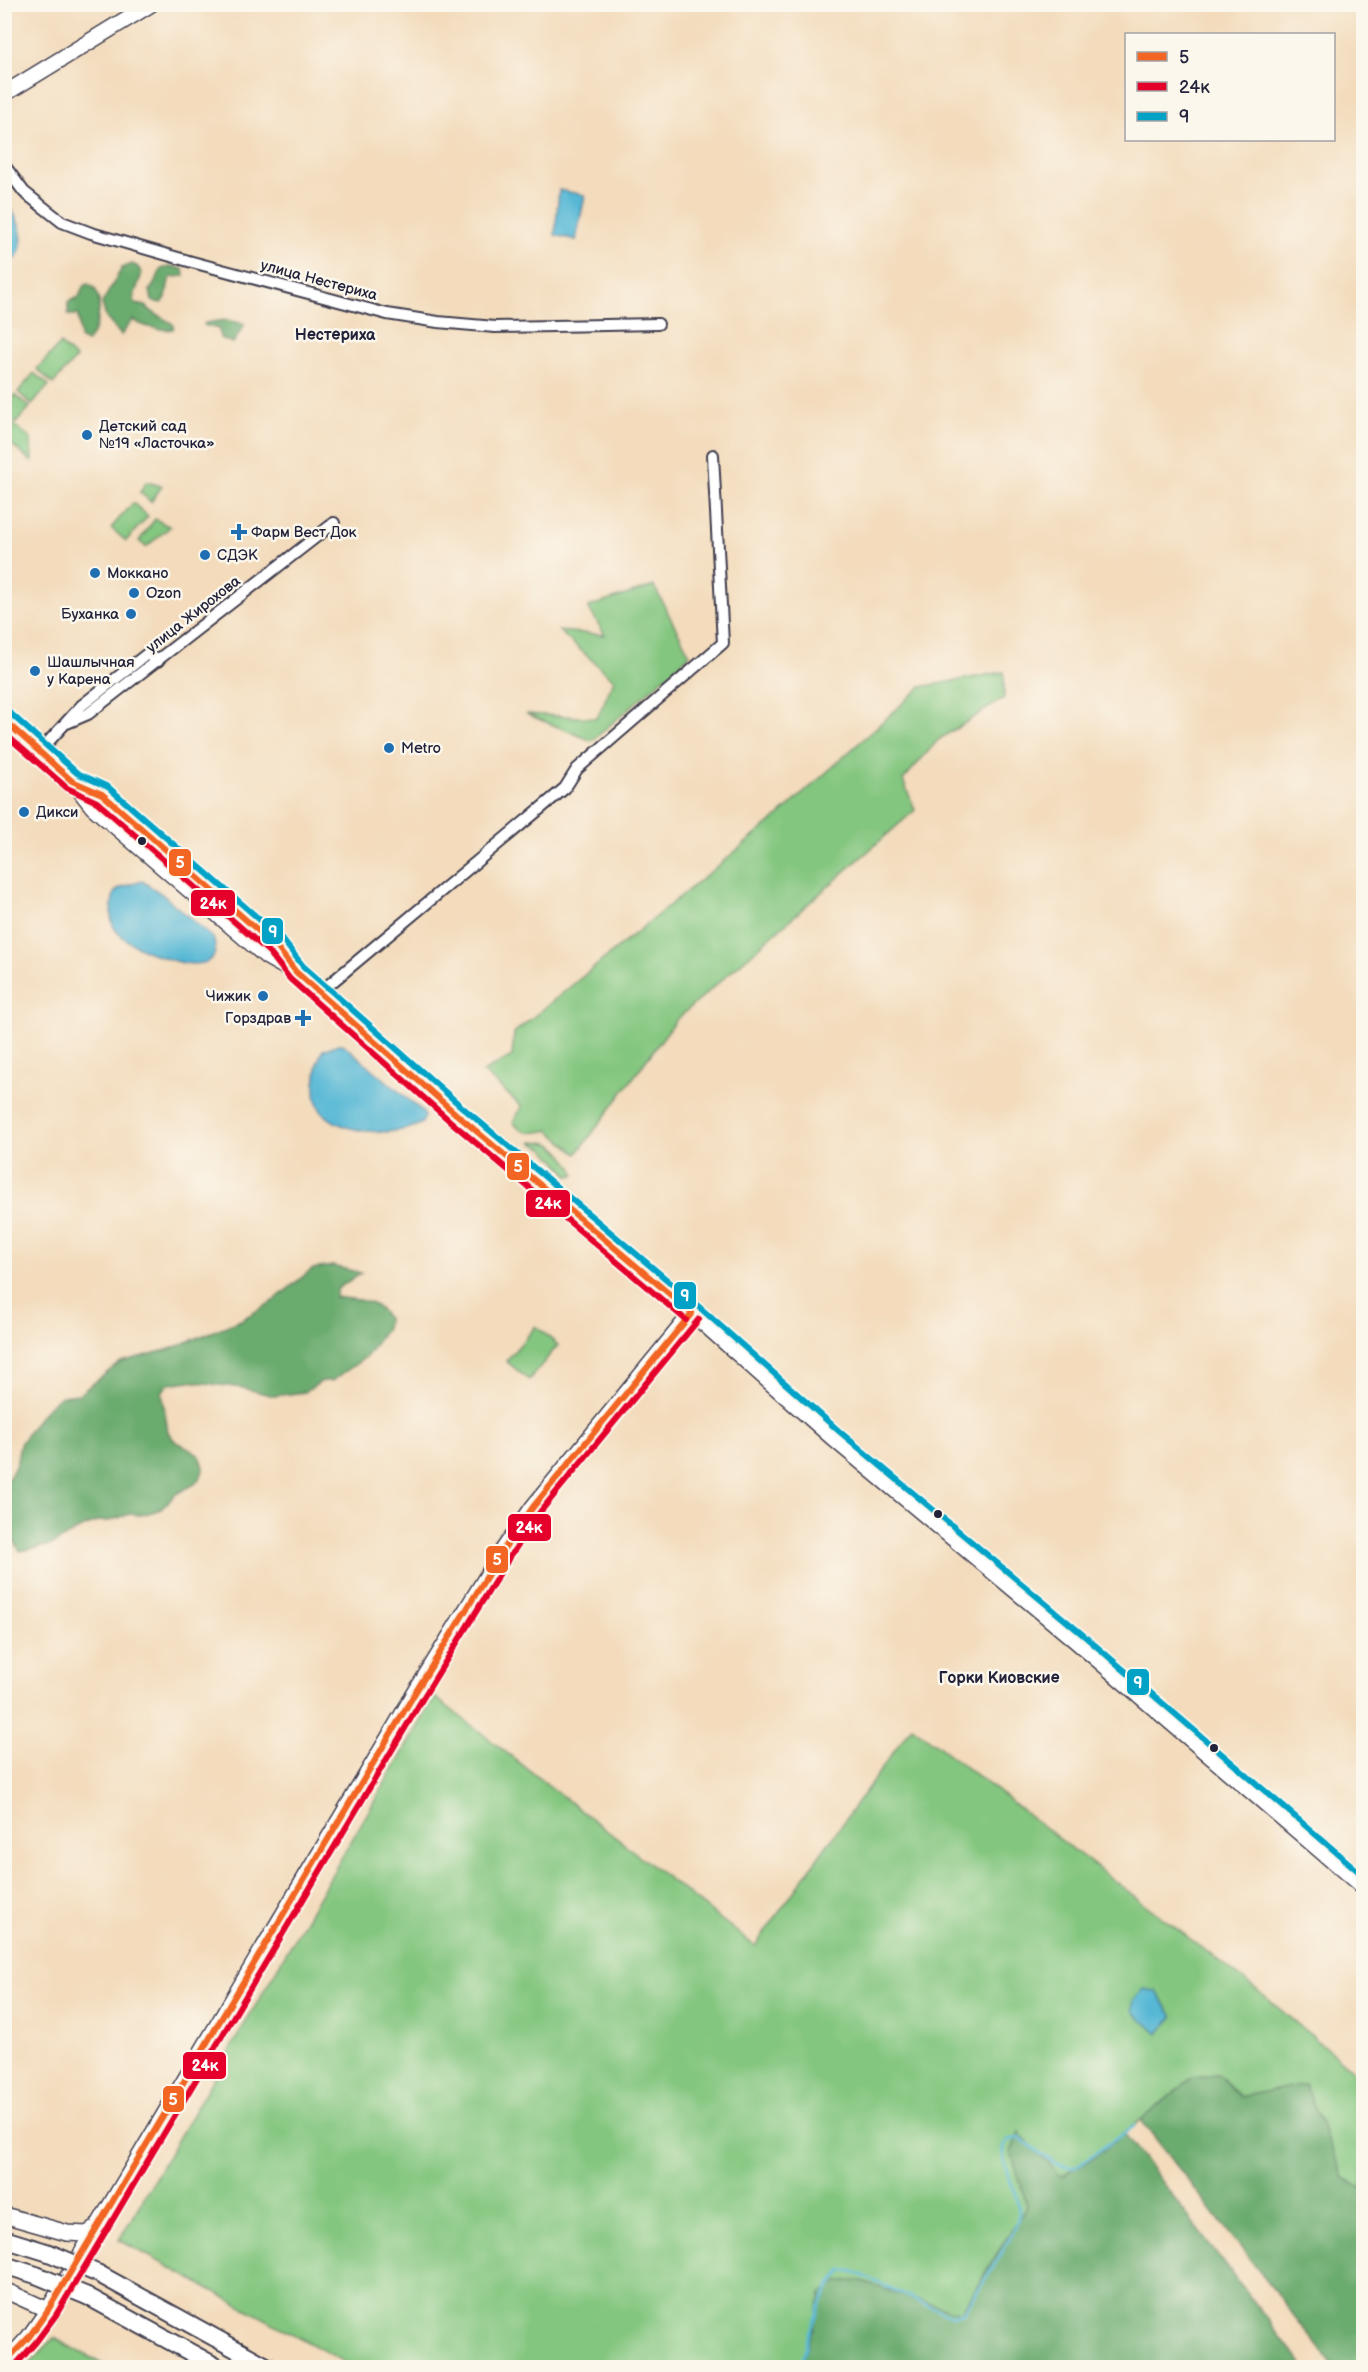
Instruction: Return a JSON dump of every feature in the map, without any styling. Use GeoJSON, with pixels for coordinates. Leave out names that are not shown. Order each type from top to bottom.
{"type":"FeatureCollection","features":[{"type":"Feature","properties":{"kind":"main road"},"geometry":{"type":"LineString","coordinates":[[4,94],[151,4]]}},
{"type":"Feature","properties":{"kind":"main road"},"geometry":{"type":"LineString","coordinates":[[4,720],[72,781],[93,807],[267,957],[296,972],[465,1122],[692,1312],[834,1439],[1085,1648],[1364,1888]]}},
{"type":"Feature","properties":{"kind":"main road"},"geometry":{"type":"LineString","coordinates":[[4,2364],[29,2337],[48,2310],[409,1703],[503,1550],[533,1507],[692,1312]]}},
{"type":"Feature","properties":{"kind":"main road"},"geometry":{"type":"LineString","coordinates":[[4,2215],[67,2233],[87,2234],[96,2228]]}},
{"type":"Feature","properties":{"kind":"main road"},"geometry":{"type":"LineString","coordinates":[[4,2239],[50,2253],[99,2274],[270,2367]]}},
{"type":"Feature","properties":{"kind":"main road"},"geometry":{"type":"LineString","coordinates":[[4,2265],[36,2275],[87,2296],[219,2367]]}},
{"type":"Feature","properties":{"kind":"main road"},"geometry":{"type":"LineString","coordinates":[[4,2290],[48,2310]]}},
{"type":"Feature","properties":{"kind":"street","name":"улица Нестериха"},"geometry":{"type":"LineString","coordinates":[[4,165],[24,192],[62,222],[91,233],[192,262],[387,314],[438,322],[495,327],[658,324]]}},
{"type":"Feature","properties":{"kind":"street"},"geometry":{"type":"LineString","coordinates":[[319,993],[566,788],[577,769],[723,643],[713,455]]}},
{"type":"Feature","properties":{"kind":"street","name":"улица Жирохова"},"geometry":{"type":"LineString","coordinates":[[67,723],[88,714],[334,523]]}},
{"type":"Feature","properties":{"kind":"street","name":"улица Жирохова"},"geometry":{"type":"LineString","coordinates":[[40,751],[81,706],[147,654],[158,660]]}},
{"type":"Feature","properties":{"kind":"green space"},"geometry":{"type":"Polygon","coordinates":[[[132,264],[137,266],[142,273],[134,296],[135,304],[146,306],[174,325],[173,329],[152,328],[133,320],[121,335],[106,318],[102,303],[122,268],[132,264]]]}},
{"type":"Feature","properties":{"kind":"green space"},"geometry":{"type":"Polygon","coordinates":[[[171,266],[183,269],[184,276],[172,277],[169,280],[166,297],[161,303],[152,301],[150,290],[161,269],[171,266]]]}},
{"type":"Feature","properties":{"kind":"green space"},"geometry":{"type":"Polygon","coordinates":[[[87,284],[97,293],[99,311],[94,330],[86,342],[80,338],[78,315],[68,315],[68,302],[79,297],[83,287],[87,284]]]}},
{"type":"Feature","properties":{"kind":"green space"},"geometry":{"type":"Polygon","coordinates":[[[226,320],[245,324],[233,343],[220,338],[219,329],[204,325],[226,320]]]}},
{"type":"Feature","properties":{"kind":"green space"},"geometry":{"type":"Polygon","coordinates":[[[60,344],[76,358],[53,384],[37,369],[60,344]]]}},
{"type":"Feature","properties":{"kind":"green space"},"geometry":{"type":"Polygon","coordinates":[[[34,373],[49,385],[32,405],[18,392],[34,373]]]}},
{"type":"Feature","properties":{"kind":"green space"},"geometry":{"type":"Polygon","coordinates":[[[15,395],[30,407],[16,423],[4,414],[5,408],[15,395]]]}},
{"type":"Feature","properties":{"kind":"green space"},"geometry":{"type":"Polygon","coordinates":[[[4,417],[31,439],[32,462],[5,439],[4,417]]]}},
{"type":"Feature","properties":{"kind":"green space"},"geometry":{"type":"Polygon","coordinates":[[[146,482],[162,486],[151,502],[140,492],[146,482]]]}},
{"type":"Feature","properties":{"kind":"green space"},"geometry":{"type":"Polygon","coordinates":[[[133,503],[148,516],[126,541],[111,528],[133,503]]]}},
{"type":"Feature","properties":{"kind":"green space"},"geometry":{"type":"Polygon","coordinates":[[[155,519],[170,527],[146,547],[139,541],[155,519]]]}},
{"type":"Feature","properties":{"kind":"green space"},"geometry":{"type":"Polygon","coordinates":[[[654,586],[690,655],[592,741],[526,714],[597,718],[614,680],[559,631],[605,635],[588,607],[654,586]]]}},
{"type":"Feature","properties":{"kind":"green space"},"geometry":{"type":"Polygon","coordinates":[[[1004,672],[1004,698],[938,740],[903,780],[915,810],[676,1020],[577,1154],[549,1130],[529,1132],[521,1130],[513,1122],[522,1107],[483,1072],[512,1056],[514,1033],[776,818],[921,687],[1004,672]]]}},
{"type":"Feature","properties":{"kind":"green space"},"geometry":{"type":"Polygon","coordinates":[[[531,1142],[546,1142],[554,1146],[569,1163],[575,1175],[569,1176],[545,1149],[531,1142]]]}},
{"type":"Feature","properties":{"kind":"green space"},"geometry":{"type":"Polygon","coordinates":[[[333,1266],[361,1273],[338,1288],[335,1297],[373,1304],[384,1313],[388,1321],[385,1330],[367,1356],[332,1381],[322,1381],[305,1392],[274,1396],[243,1388],[189,1381],[168,1384],[162,1392],[168,1432],[175,1441],[193,1450],[201,1458],[204,1467],[195,1484],[176,1494],[161,1509],[141,1515],[130,1514],[109,1521],[99,1521],[79,1529],[52,1545],[20,1551],[5,1526],[5,1485],[16,1465],[20,1444],[38,1418],[53,1402],[62,1396],[79,1394],[121,1362],[170,1349],[241,1320],[272,1302],[312,1269],[333,1266]]]}},
{"type":"Feature","properties":{"kind":"green space"},"geometry":{"type":"Polygon","coordinates":[[[536,1326],[558,1345],[529,1380],[506,1361],[536,1326]]]}},
{"type":"Feature","properties":{"kind":"green space"},"geometry":{"type":"Polygon","coordinates":[[[435,1697],[755,1946],[912,1726],[1257,1990],[1363,2079],[1363,2189],[1344,2178],[1305,2084],[1240,2097],[1219,2075],[1193,2077],[1098,2155],[1060,2176],[1019,2133],[1011,2152],[1027,2205],[960,2314],[859,2281],[821,2294],[814,2328],[800,2367],[354,2367],[119,2240],[435,1697]]]}},
{"type":"Feature","properties":{"kind":"green space"},"geometry":{"type":"Polygon","coordinates":[[[1219,2075],[1240,2097],[1305,2084],[1344,2178],[1363,2189],[1363,2367],[1334,2367],[1141,2120],[1193,2077],[1219,2075]]]}},
{"type":"Feature","properties":{"kind":"green space"},"geometry":{"type":"Polygon","coordinates":[[[1019,2133],[1061,2176],[1098,2155],[1124,2133],[1304,2367],[800,2367],[814,2328],[821,2294],[838,2281],[859,2281],[961,2313],[1027,2205],[1011,2152],[1019,2133]]]}},
{"type":"Feature","properties":{"kind":"green space"},"geometry":{"type":"Polygon","coordinates":[[[54,2338],[108,2367],[26,2367],[54,2338]]]}},
{"type":"Feature","properties":{"kind":"water"},"geometry":{"type":"Polygon","coordinates":[[[559,190],[585,195],[576,240],[555,235],[559,190]]]}},
{"type":"Feature","properties":{"kind":"water"},"geometry":{"type":"Polygon","coordinates":[[[4,201],[15,216],[21,235],[19,253],[5,264],[4,201]]]}},
{"type":"Feature","properties":{"kind":"water"},"geometry":{"type":"Polygon","coordinates":[[[142,881],[162,894],[213,938],[215,953],[207,962],[194,964],[157,955],[124,938],[115,929],[111,916],[114,893],[120,888],[142,881]]]}},
{"type":"Feature","properties":{"kind":"water"},"geometry":{"type":"Polygon","coordinates":[[[343,1044],[423,1112],[425,1116],[422,1123],[399,1130],[370,1131],[343,1125],[331,1120],[322,1112],[315,1095],[318,1063],[323,1050],[343,1044]]]}},
{"type":"Feature","properties":{"kind":"water"},"geometry":{"type":"Polygon","coordinates":[[[1144,1989],[1157,1992],[1173,2017],[1158,2034],[1133,2011],[1133,2001],[1144,1989]]]}},
{"type":"Feature","properties":{"kind":"waterway"},"geometry":{"type":"LineString","coordinates":[[799,2368],[821,2303],[843,2271],[852,2271],[952,2316],[964,2312],[1005,2246],[1017,2220],[1018,2202],[1005,2166],[1004,2148],[1007,2140],[1020,2138],[1055,2164],[1074,2168],[1134,2126]]}},
{"type":"Feature","properties":{"kind":"transit line","name":"9"},"geometry":{"type":"LineString","coordinates":[[10,713],[77,773],[108,787],[282,939],[303,966],[462,1107],[698,1306],[840,1432],[1082,1634],[1364,1876]]}},
{"type":"Feature","properties":{"kind":"transit line","name":"5"},"geometry":{"type":"LineString","coordinates":[[4,720],[72,781],[102,794],[276,946],[296,972],[456,1114],[692,1313]]}},
{"type":"Feature","properties":{"kind":"transit line","name":"24к"},"geometry":{"type":"LineString","coordinates":[[4,733],[67,788],[97,802],[269,952],[290,979],[450,1121],[686,1320]]}},
{"type":"Feature","properties":{"kind":"transit line","name":"5"},"geometry":{"type":"LineString","coordinates":[[4,2363],[29,2337],[48,2310],[415,1693],[503,1550],[533,1507],[692,1313]]}},
{"type":"Feature","properties":{"kind":"transit line","name":"24к"},"geometry":{"type":"LineString","coordinates":[[13,2368],[56,2315],[423,1698],[511,1555],[540,1512],[699,1319]]}},
{"type":"Feature","properties":{"kind":"place","name":"Детский сад №19 «Ласточка»"},"geometry":{"type":"Point","coordinates":[87,435]}},
{"type":"Feature","properties":{"kind":"place","name":"Фарм Вест Док"},"geometry":{"type":"Point","coordinates":[239,532]}},
{"type":"Feature","properties":{"kind":"place","name":"СДЭК"},"geometry":{"type":"Point","coordinates":[205,555]}},
{"type":"Feature","properties":{"kind":"place","name":"Моккано"},"geometry":{"type":"Point","coordinates":[95,573]}},
{"type":"Feature","properties":{"kind":"place","name":"Ozon"},"geometry":{"type":"Point","coordinates":[134,593]}},
{"type":"Feature","properties":{"kind":"place","name":"Буханка"},"geometry":{"type":"Point","coordinates":[131,614]}},
{"type":"Feature","properties":{"kind":"place","name":"Шашлычная у Карена"},"geometry":{"type":"Point","coordinates":[35,671]}},
{"type":"Feature","properties":{"kind":"place","name":"Metro"},"geometry":{"type":"Point","coordinates":[389,748]}},
{"type":"Feature","properties":{"kind":"place","name":"Дикси"},"geometry":{"type":"Point","coordinates":[24,812]}},
{"type":"Feature","properties":{"kind":"place","name":"Чижик"},"geometry":{"type":"Point","coordinates":[263,996]}},
{"type":"Feature","properties":{"kind":"place","name":"Горздрав"},"geometry":{"type":"Point","coordinates":[303,1018]}},
{"type":"Feature","properties":{"kind":"district","name":"Нестериха"},"geometry":{"type":"Point","coordinates":[335,334]}},
{"type":"Feature","properties":{"kind":"district","name":"Горки Киовские"},"geometry":{"type":"Point","coordinates":[999,1677]}}]}
